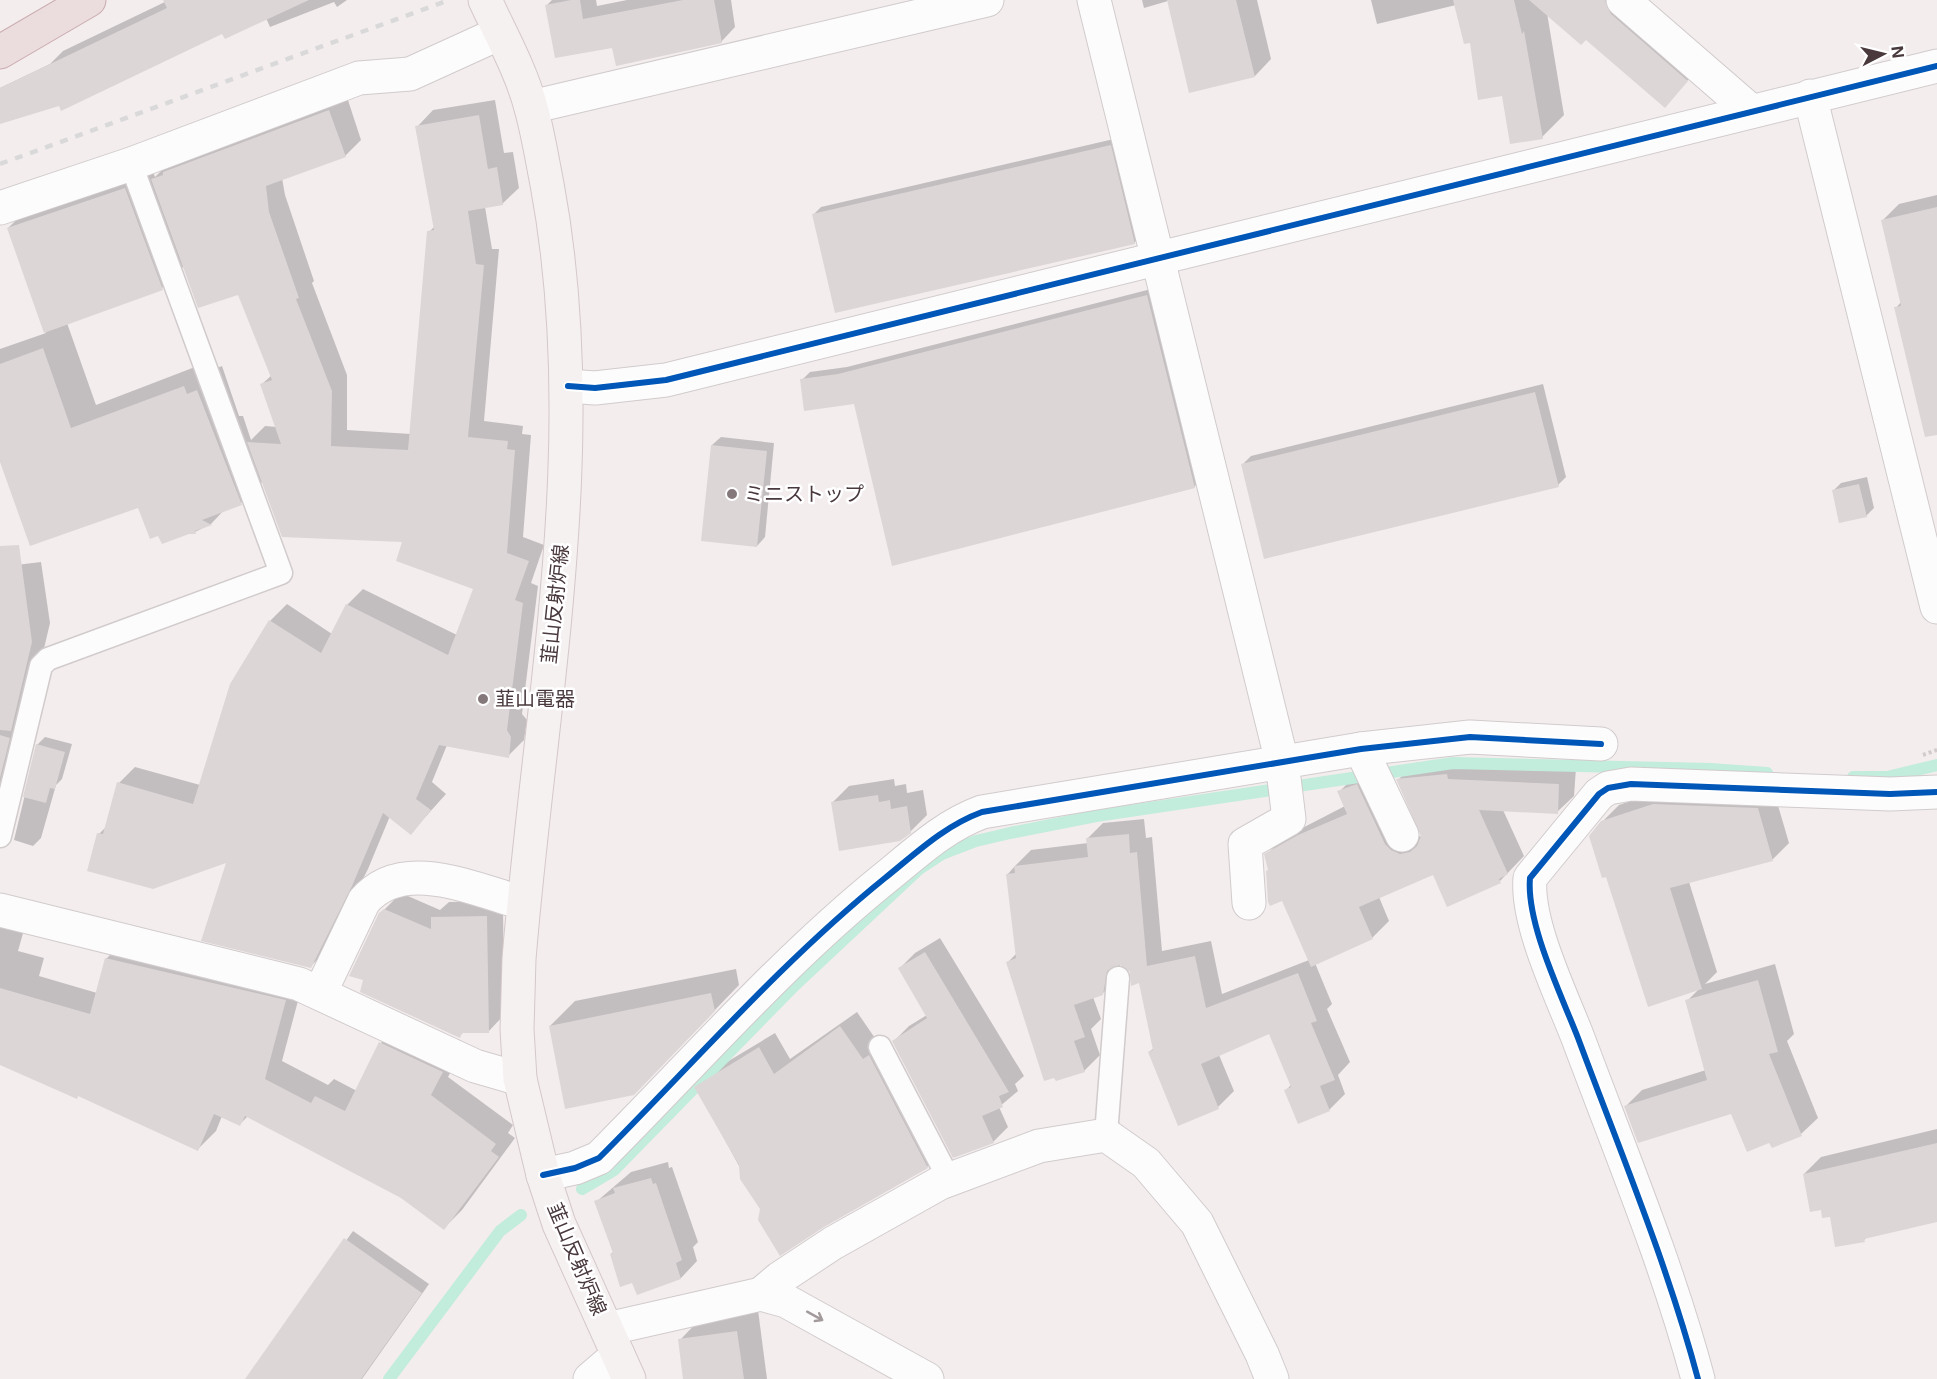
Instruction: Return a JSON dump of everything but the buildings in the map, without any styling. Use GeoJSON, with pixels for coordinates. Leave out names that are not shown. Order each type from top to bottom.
{"type":"FeatureCollection","features":[{"type":"Feature","properties":{"kind":"highway"},"geometry":{"type":"LineString","coordinates":[[0,52],[89,0]]}},
{"type":"Feature","properties":{"kind":"main road","name":"韮山反射炉線"},"geometry":{"type":"LineString","coordinates":[[485,0],[531,107],[561,265],[568,386],[565,515],[523,903],[517,1029],[520,1079],[543,1175],[559,1224],[618,1354]]}},
{"type":"Feature","properties":{"kind":"street"},"geometry":{"type":"LineString","coordinates":[[531,107],[987,0]]}},
{"type":"Feature","properties":{"kind":"street"},"geometry":{"type":"LineString","coordinates":[[1095,0],[1284,777],[1289,819],[1245,844],[1249,903]]}},
{"type":"Feature","properties":{"kind":"street"},"geometry":{"type":"LineString","coordinates":[[1623,0],[1751,111]]}},
{"type":"Feature","properties":{"kind":"street"},"geometry":{"type":"LineString","coordinates":[[0,208],[132,164],[359,78],[410,74],[500,33]]}},
{"type":"Feature","properties":{"kind":"street"},"geometry":{"type":"LineString","coordinates":[[568,386],[616,387],[666,380],[1937,66]]}},
{"type":"Feature","properties":{"kind":"street"},"geometry":{"type":"LineString","coordinates":[[1810,96],[1937,607]]}},
{"type":"Feature","properties":{"kind":"street"},"geometry":{"type":"LineString","coordinates":[[543,1175],[575,1168],[598,1158],[789,963],[857,901],[956,822],[982,812],[1284,777],[1363,752],[1470,737],[1601,744]]}},
{"type":"Feature","properties":{"kind":"street"},"geometry":{"type":"LineString","coordinates":[[1363,752],[1402,835]]}},
{"type":"Feature","properties":{"kind":"street"},"geometry":{"type":"LineString","coordinates":[[1698,1379],[1680,1312],[1548,959],[1528,897],[1530,878],[1608,788],[1631,784],[1890,794],[1937,792]]}},
{"type":"Feature","properties":{"kind":"street"},"geometry":{"type":"LineString","coordinates":[[320,993],[364,901],[372,892],[387,882],[406,878],[431,878],[523,903]]}},
{"type":"Feature","properties":{"kind":"street"},"geometry":{"type":"LineString","coordinates":[[0,910],[299,984],[475,1066],[520,1079]]}},
{"type":"Feature","properties":{"kind":"street"},"geometry":{"type":"LineString","coordinates":[[590,1379],[618,1354],[761,1294],[780,1278],[833,1243],[885,1212],[949,1179],[1039,1146],[1107,1135],[1146,1164],[1197,1222],[1272,1379]]}},
{"type":"Feature","properties":{"kind":"street"},"geometry":{"type":"LineString","coordinates":[[761,1294],[786,1301],[927,1379]]}},
{"type":"Feature","properties":{"kind":"lane"},"geometry":{"type":"LineString","coordinates":[[0,836],[41,666],[48,659],[281,573],[132,164]]}},
{"type":"Feature","properties":{"kind":"lane"},"geometry":{"type":"LineString","coordinates":[[1107,1135],[1118,978]]}},
{"type":"Feature","properties":{"kind":"lane"},"geometry":{"type":"LineString","coordinates":[[880,1047],[949,1179]]}},
{"type":"Feature","properties":{"kind":"waterway"},"geometry":{"type":"LineString","coordinates":[[582,1189],[614,1170],[795,985],[919,869],[942,854],[976,841],[1096,816],[1453,763],[1710,769],[1767,773]]}},
{"type":"Feature","properties":{"kind":"waterway"},"geometry":{"type":"LineString","coordinates":[[1853,777],[1887,777],[1937,765]]}},
{"type":"Feature","properties":{"kind":"waterway"},"geometry":{"type":"LineString","coordinates":[[389,1379],[500,1231],[521,1215]]}},
{"type":"Feature","properties":{"kind":"railway"},"geometry":{"type":"LineString","coordinates":[[0,164],[449,0]]}},
{"type":"Feature","properties":{"kind":"cycle path"},"geometry":{"type":"LineString","coordinates":[[568,386],[595,388],[666,380],[1937,66]]}},
{"type":"Feature","properties":{"kind":"cycle path"},"geometry":{"type":"LineString","coordinates":[[543,1175],[575,1168],[599,1158],[738,1014],[847,910],[931,841],[955,825],[982,812],[1361,749],[1470,737],[1601,744]]}},
{"type":"Feature","properties":{"kind":"cycle path"},"geometry":{"type":"LineString","coordinates":[[1698,1379],[1686,1336],[1642,1207],[1546,958],[1533,916],[1530,878],[1599,794],[1608,788],[1631,784],[1890,794],[1937,792]]}},
{"type":"Feature","properties":{"kind":"place","name":"ミニストップ"},"geometry":{"type":"Point","coordinates":[732,494]}},
{"type":"Feature","properties":{"kind":"place","name":"韮山電器"},"geometry":{"type":"Point","coordinates":[483,699]}}]}
